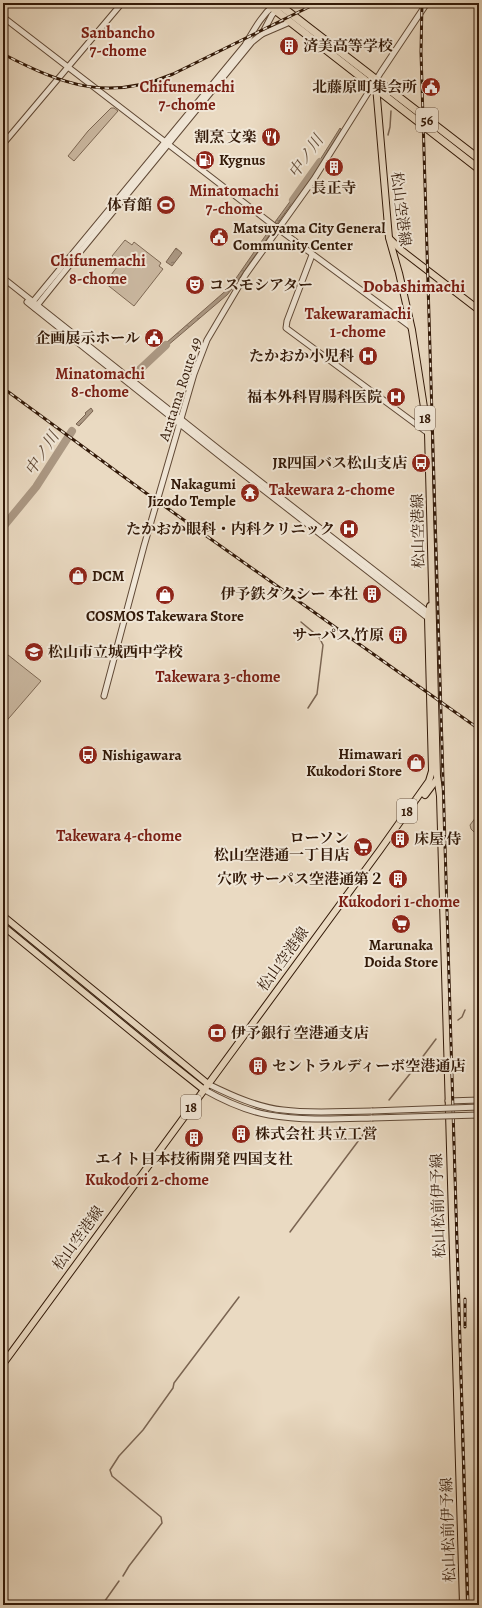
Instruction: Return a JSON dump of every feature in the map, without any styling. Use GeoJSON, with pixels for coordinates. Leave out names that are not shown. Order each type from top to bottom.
{"type":"FeatureCollection","features":[{"type":"Feature","properties":{"kind":"highway","name":"56"},"geometry":{"type":"LineString","coordinates":[[276,5],[479,169]]}},
{"type":"Feature","properties":{"kind":"highway","name":"56"},"geometry":{"type":"LineString","coordinates":[[276,5],[290,22],[374,85],[479,159]]}},
{"type":"Feature","properties":{"kind":"main road","name":"松山空港線"},"geometry":{"type":"LineString","coordinates":[[374,85],[389,238],[411,327],[428,433],[434,781],[429,781],[420,797],[389,842],[380,850]]}},
{"type":"Feature","properties":{"kind":"main road"},"geometry":{"type":"LineString","coordinates":[[389,238],[418,263],[479,310]]}},
{"type":"Feature","properties":{"kind":"main road","name":"18"},"geometry":{"type":"LineString","coordinates":[[420,797],[434,781]]}},
{"type":"Feature","properties":{"kind":"main road","name":"松山松前伊予線"},"geometry":{"type":"LineString","coordinates":[[434,781],[439,807],[463,1605]]}},
{"type":"Feature","properties":{"kind":"main road","name":"松山空港線"},"geometry":{"type":"LineString","coordinates":[[3,1364],[400,821],[420,797]]}},
{"type":"Feature","properties":{"kind":"main road","name":"18"},"geometry":{"type":"LineString","coordinates":[[3,916],[208,1084]]}},
{"type":"Feature","properties":{"kind":"main road","name":"18"},"geometry":{"type":"LineString","coordinates":[[3,926],[203,1090]]}},
{"type":"Feature","properties":{"kind":"street"},"geometry":{"type":"LineString","coordinates":[[3,144],[122,3]]}},
{"type":"Feature","properties":{"kind":"street","name":"Aratama Route 49"},"geometry":{"type":"LineString","coordinates":[[104,696],[144,546],[194,374],[207,340],[275,227],[314,179],[427,3]]}},
{"type":"Feature","properties":{"kind":"street"},"geometry":{"type":"LineString","coordinates":[[167,144],[246,45],[255,28],[276,5]]}},
{"type":"Feature","properties":{"kind":"street"},"geometry":{"type":"LineString","coordinates":[[262,34],[276,5]]}},
{"type":"Feature","properties":{"kind":"street"},"geometry":{"type":"LineString","coordinates":[[3,17],[275,227],[411,327]]}},
{"type":"Feature","properties":{"kind":"street"},"geometry":{"type":"LineString","coordinates":[[34,306],[78,250],[252,42],[262,34],[290,22]]}},
{"type":"Feature","properties":{"kind":"street"},"geometry":{"type":"LineString","coordinates":[[312,255],[287,321],[286,328],[428,433]]}},
{"type":"Feature","properties":{"kind":"street"},"geometry":{"type":"LineString","coordinates":[[3,278],[34,306]]}},
{"type":"Feature","properties":{"kind":"street"},"geometry":{"type":"LineString","coordinates":[[3,283],[431,617]]}},
{"type":"Feature","properties":{"kind":"street"},"geometry":{"type":"LineString","coordinates":[[208,1084],[247,1101],[282,1110],[314,1112],[479,1107]]}},
{"type":"Feature","properties":{"kind":"street"},"geometry":{"type":"LineString","coordinates":[[203,1090],[242,1108],[268,1115],[321,1120],[479,1114]]}},
{"type":"Feature","properties":{"kind":"street"},"geometry":{"type":"LineString","coordinates":[[448,1101],[479,1100]]}},
{"type":"Feature","properties":{"kind":"shaded area"},"geometry":{"type":"Polygon","coordinates":[[[111,108],[118,111],[74,161],[68,156],[88,131],[111,108]]]}},
{"type":"Feature","properties":{"kind":"shaded area"},"geometry":{"type":"Polygon","coordinates":[[[125,240],[132,245],[134,242],[161,263],[159,266],[163,269],[134,306],[105,283],[120,263],[112,256],[125,240]]]}},
{"type":"Feature","properties":{"kind":"shaded area"},"geometry":{"type":"Polygon","coordinates":[[[3,651],[41,681],[3,725],[3,651]]]}},
{"type":"Feature","properties":{"kind":"shaded area"},"geometry":{"type":"Polygon","coordinates":[[[479,813],[479,837],[471,829],[470,825],[479,813]]]}},
{"type":"Feature","properties":{"kind":"water"},"geometry":{"type":"Polygon","coordinates":[[[340,128],[342,130],[315,172],[313,171],[340,128]]]}},
{"type":"Feature","properties":{"kind":"water"},"geometry":{"type":"Polygon","coordinates":[[[297,192],[299,193],[277,224],[275,222],[297,192]]]}},
{"type":"Feature","properties":{"kind":"water"},"geometry":{"type":"Polygon","coordinates":[[[270,229],[273,230],[234,286],[232,284],[270,229]]]}},
{"type":"Feature","properties":{"kind":"water"},"geometry":{"type":"Polygon","coordinates":[[[176,248],[182,253],[172,266],[166,262],[176,248]]]}},
{"type":"Feature","properties":{"kind":"water"},"geometry":{"type":"Polygon","coordinates":[[[230,287],[232,289],[227,295],[160,352],[158,350],[230,287]]]}},
{"type":"Feature","properties":{"kind":"water"},"geometry":{"type":"Polygon","coordinates":[[[153,355],[155,357],[134,377],[132,375],[153,355]]]}},
{"type":"Feature","properties":{"kind":"water"},"geometry":{"type":"Polygon","coordinates":[[[91,408],[93,411],[79,426],[76,424],[86,414],[85,413],[91,408]]]}},
{"type":"Feature","properties":{"kind":"waterway"},"geometry":{"type":"LineString","coordinates":[[388,135],[391,111]]}},
{"type":"Feature","properties":{"kind":"waterway","name":"中ノ川"},"geometry":{"type":"LineString","coordinates":[[293,200],[320,162]]}},
{"type":"Feature","properties":{"kind":"waterway","name":"中ノ川"},"geometry":{"type":"LineString","coordinates":[[133,376],[166,345]]}},
{"type":"Feature","properties":{"kind":"waterway","name":"中ノ川"},"geometry":{"type":"LineString","coordinates":[[3,527],[36,487],[72,431]]}},
{"type":"Feature","properties":{"kind":"waterway"},"geometry":{"type":"LineString","coordinates":[[301,622],[319,637],[323,645],[317,694],[308,708]]}},
{"type":"Feature","properties":{"kind":"waterway"},"geometry":{"type":"LineString","coordinates":[[458,1020],[462,1017],[465,1010]]}},
{"type":"Feature","properties":{"kind":"waterway"},"geometry":{"type":"LineString","coordinates":[[415,1067],[436,1039]]}},
{"type":"Feature","properties":{"kind":"waterway"},"geometry":{"type":"LineString","coordinates":[[389,1100],[413,1070]]}},
{"type":"Feature","properties":{"kind":"waterway"},"geometry":{"type":"LineString","coordinates":[[290,1232],[368,1128]]}},
{"type":"Feature","properties":{"kind":"waterway"},"geometry":{"type":"LineString","coordinates":[[123,1576],[162,1523],[161,1517],[112,1476],[110,1470],[119,1456],[143,1430],[173,1388],[174,1383],[239,1297]]}},
{"type":"Feature","properties":{"kind":"waterway"},"geometry":{"type":"LineString","coordinates":[[102,1605],[119,1581]]}},
{"type":"Feature","properties":{"kind":"railway"},"geometry":{"type":"LineString","coordinates":[[3,54],[25,65],[66,81],[86,86],[106,88],[127,87],[173,74],[317,3]]}},
{"type":"Feature","properties":{"kind":"railway"},"geometry":{"type":"LineString","coordinates":[[422,3],[421,52],[468,1605]]}},
{"type":"Feature","properties":{"kind":"railway"},"geometry":{"type":"LineString","coordinates":[[3,388],[150,496],[479,729]]}},
{"type":"Feature","properties":{"kind":"railway"},"geometry":{"type":"LineString","coordinates":[[465,1299],[465,1327]]}},
{"type":"Feature","properties":{"kind":"place","name":"済美高等学校"},"geometry":{"type":"Point","coordinates":[289,46]}},
{"type":"Feature","properties":{"kind":"place","name":"北藤原町集会所"},"geometry":{"type":"Point","coordinates":[431,87]}},
{"type":"Feature","properties":{"kind":"place","name":"割烹 文楽"},"geometry":{"type":"Point","coordinates":[271,137]}},
{"type":"Feature","properties":{"kind":"place","name":"Kygnus"},"geometry":{"type":"Point","coordinates":[205,160]}},
{"type":"Feature","properties":{"kind":"place","name":"長正寺"},"geometry":{"type":"Point","coordinates":[334,167]}},
{"type":"Feature","properties":{"kind":"place","name":"体育館"},"geometry":{"type":"Point","coordinates":[166,205]}},
{"type":"Feature","properties":{"kind":"place","name":"Matsuyama City General Community Center"},"geometry":{"type":"Point","coordinates":[219,237]}},
{"type":"Feature","properties":{"kind":"place","name":"コスモシアター"},"geometry":{"type":"Point","coordinates":[195,285]}},
{"type":"Feature","properties":{"kind":"place","name":"企画展示ホール"},"geometry":{"type":"Point","coordinates":[154,338]}},
{"type":"Feature","properties":{"kind":"place","name":"たかおか小児科"},"geometry":{"type":"Point","coordinates":[368,356]}},
{"type":"Feature","properties":{"kind":"place","name":"福本外科胃腸科医院"},"geometry":{"type":"Point","coordinates":[396,397]}},
{"type":"Feature","properties":{"kind":"place","name":"JR四国バス松山支店"},"geometry":{"type":"Point","coordinates":[421,463]}},
{"type":"Feature","properties":{"kind":"place","name":"Nakagumi Jizodo Temple"},"geometry":{"type":"Point","coordinates":[250,493]}},
{"type":"Feature","properties":{"kind":"place","name":"たかおか眼科・内科クリニック"},"geometry":{"type":"Point","coordinates":[349,529]}},
{"type":"Feature","properties":{"kind":"place","name":"DCM"},"geometry":{"type":"Point","coordinates":[78,576]}},
{"type":"Feature","properties":{"kind":"place","name":"伊予鉄タクシー 本社"},"geometry":{"type":"Point","coordinates":[372,594]}},
{"type":"Feature","properties":{"kind":"place","name":"COSMOS Takewara Store"},"geometry":{"type":"Point","coordinates":[165,595]}},
{"type":"Feature","properties":{"kind":"place","name":"サーパス 竹原"},"geometry":{"type":"Point","coordinates":[398,635]}},
{"type":"Feature","properties":{"kind":"place","name":"松山市立城西中学校"},"geometry":{"type":"Point","coordinates":[34,652]}},
{"type":"Feature","properties":{"kind":"place","name":"Nishigawara"},"geometry":{"type":"Point","coordinates":[88,755]}},
{"type":"Feature","properties":{"kind":"place","name":"Himawari Kukodori Store"},"geometry":{"type":"Point","coordinates":[416,763]}},
{"type":"Feature","properties":{"kind":"place","name":"床屋 侍"},"geometry":{"type":"Point","coordinates":[400,839]}},
{"type":"Feature","properties":{"kind":"place","name":"ローソン 松山空港通一丁目店"},"geometry":{"type":"Point","coordinates":[363,847]}},
{"type":"Feature","properties":{"kind":"place","name":"穴吹 サーパス空港通第２"},"geometry":{"type":"Point","coordinates":[398,879]}},
{"type":"Feature","properties":{"kind":"place","name":"Marunaka Doida Store"},"geometry":{"type":"Point","coordinates":[401,924]}},
{"type":"Feature","properties":{"kind":"place","name":"伊予銀行 空港通支店"},"geometry":{"type":"Point","coordinates":[217,1033]}},
{"type":"Feature","properties":{"kind":"place","name":"セントラルディーボ空港通店"},"geometry":{"type":"Point","coordinates":[258,1066]}},
{"type":"Feature","properties":{"kind":"place","name":"株式会社 共立工営"},"geometry":{"type":"Point","coordinates":[241,1134]}},
{"type":"Feature","properties":{"kind":"place","name":"エイト日本技術開発 四国支社"},"geometry":{"type":"Point","coordinates":[194,1138]}},
{"type":"Feature","properties":{"kind":"district","name":"Sanbancho 7-chome"},"geometry":{"type":"Point","coordinates":[118,41]}},
{"type":"Feature","properties":{"kind":"district","name":"Chifunemachi 7-chome"},"geometry":{"type":"Point","coordinates":[187,95]}},
{"type":"Feature","properties":{"kind":"district","name":"Minatomachi 7-chome"},"geometry":{"type":"Point","coordinates":[234,199]}},
{"type":"Feature","properties":{"kind":"district","name":"Chifunemachi 8-chome"},"geometry":{"type":"Point","coordinates":[98,269]}},
{"type":"Feature","properties":{"kind":"district","name":"Dobashimachi"},"geometry":{"type":"Point","coordinates":[414,286]}},
{"type":"Feature","properties":{"kind":"district","name":"Takewaramachi 1-chome"},"geometry":{"type":"Point","coordinates":[358,322]}},
{"type":"Feature","properties":{"kind":"district","name":"Minatomachi 8-chome"},"geometry":{"type":"Point","coordinates":[100,382]}},
{"type":"Feature","properties":{"kind":"district","name":"Takewara 2-chome"},"geometry":{"type":"Point","coordinates":[332,489]}},
{"type":"Feature","properties":{"kind":"district","name":"Takewara 3-chome"},"geometry":{"type":"Point","coordinates":[218,676]}},
{"type":"Feature","properties":{"kind":"district","name":"Takewara 4-chome"},"geometry":{"type":"Point","coordinates":[119,835]}},
{"type":"Feature","properties":{"kind":"district","name":"Kukodori 1-chome"},"geometry":{"type":"Point","coordinates":[399,901]}},
{"type":"Feature","properties":{"kind":"district","name":"Kukodori 2-chome"},"geometry":{"type":"Point","coordinates":[147,1179]}}]}
